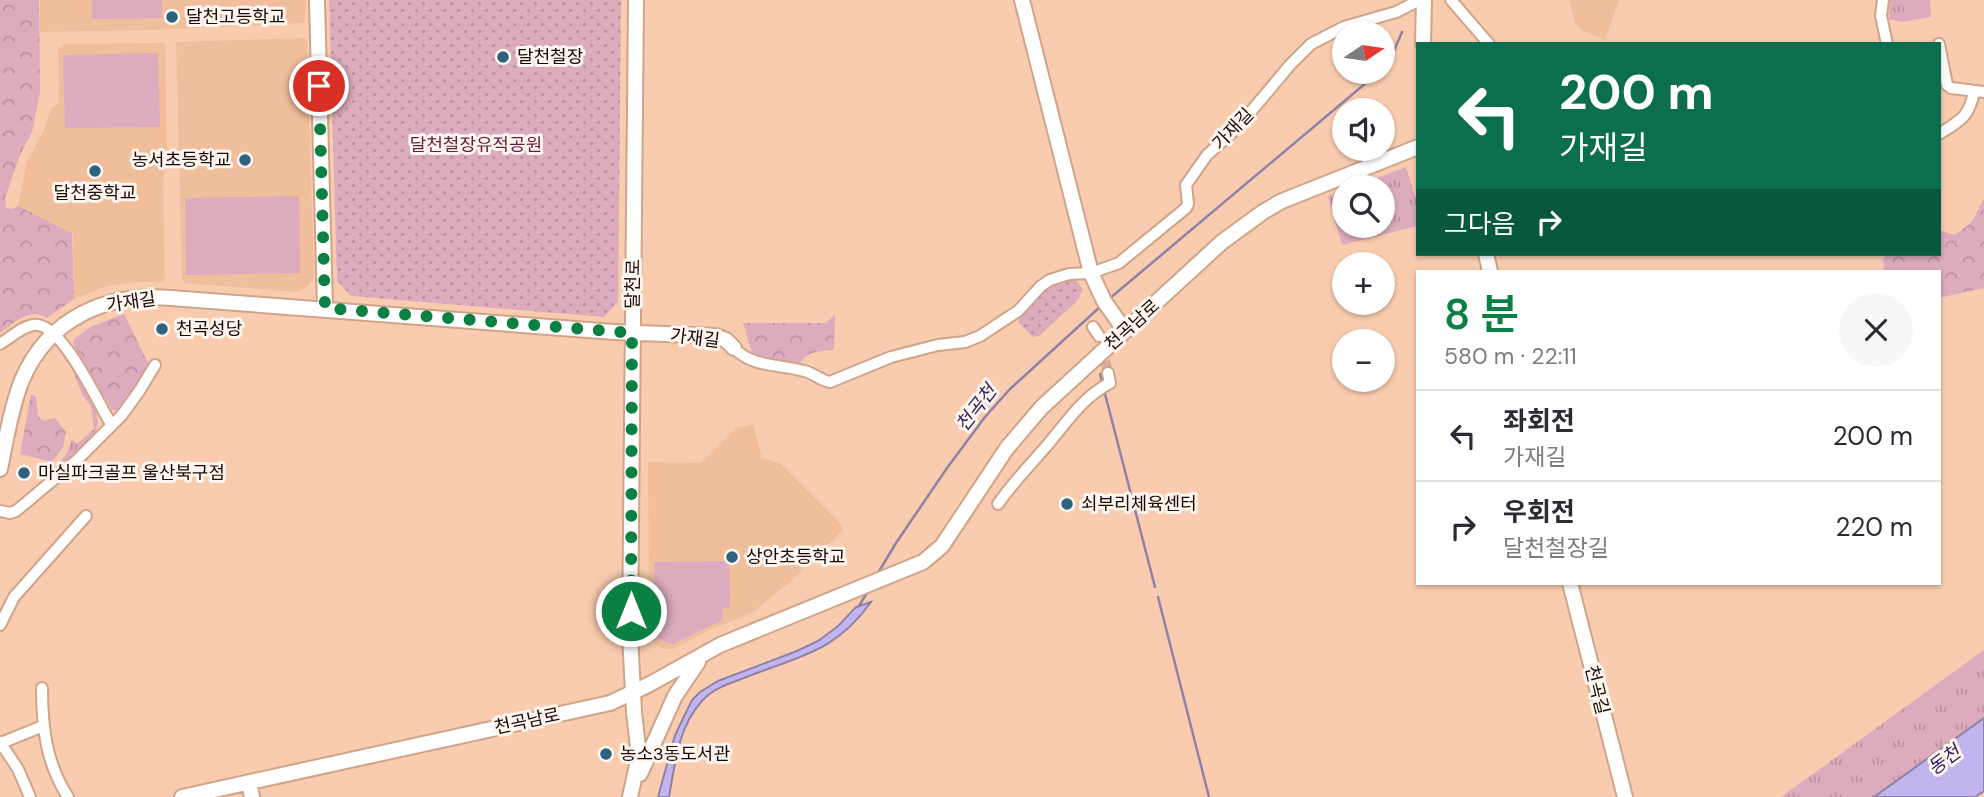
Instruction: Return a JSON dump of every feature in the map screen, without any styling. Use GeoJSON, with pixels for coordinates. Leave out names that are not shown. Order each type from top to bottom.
{"type":"FeatureCollection","features":[{"type":"Feature","properties":{"kind":"street"},"geometry":{"type":"LineString","coordinates":[[317,0],[325,308]]}},
{"type":"Feature","properties":{"kind":"street","name":"달천로"},"geometry":{"type":"LineString","coordinates":[[631,794],[639,756],[631,635],[636,0]]}},
{"type":"Feature","properties":{"kind":"street"},"geometry":{"type":"LineString","coordinates":[[1022,0],[1094,280],[1125,331]]}},
{"type":"Feature","properties":{"kind":"street"},"geometry":{"type":"LineString","coordinates":[[1422,0],[1423,42]]}},
{"type":"Feature","properties":{"kind":"street","name":"가재길"},"geometry":{"type":"LineString","coordinates":[[0,469],[12,414],[22,381],[33,359],[54,334],[74,318],[115,300],[139,297],[325,308],[632,333],[715,337],[726,340],[752,362],[805,371],[830,382],[900,354],[972,340],[1018,311],[1050,280],[1069,274],[1094,280],[1186,208],[1186,188],[1207,155],[1238,127],[1311,44],[1344,27],[1396,12],[1422,0]]}},
{"type":"Feature","properties":{"kind":"street"},"geometry":{"type":"LineString","coordinates":[[1451,0],[1487,42]]}},
{"type":"Feature","properties":{"kind":"street"},"geometry":{"type":"LineString","coordinates":[[1883,0],[1881,16],[1887,42]]}},
{"type":"Feature","properties":{"kind":"street"},"geometry":{"type":"LineString","coordinates":[[1941,54],[1947,85],[1979,92],[1969,112],[1941,133]]}},
{"type":"Feature","properties":{"kind":"street","name":"천곡남로"},"geometry":{"type":"LineString","coordinates":[[182,797],[250,790],[610,704],[732,640],[923,562],[942,546],[994,467],[1042,407],[1222,242],[1263,212],[1305,190],[1416,148]]}},
{"type":"Feature","properties":{"kind":"street"},"geometry":{"type":"LineString","coordinates":[[0,344],[31,325],[41,325],[54,334],[73,358],[111,424]]}},
{"type":"Feature","properties":{"kind":"street"},"geometry":{"type":"LineString","coordinates":[[0,511],[10,513],[22,506],[78,460],[132,402],[156,365]]}},
{"type":"Feature","properties":{"kind":"street"},"geometry":{"type":"LineString","coordinates":[[998,504],[1009,487],[1077,409],[1091,394],[1110,383],[1108,373]]}},
{"type":"Feature","properties":{"kind":"street"},"geometry":{"type":"LineString","coordinates":[[0,625],[19,592],[86,516]]}},
{"type":"Feature","properties":{"kind":"street","name":"천곡길"},"geometry":{"type":"LineString","coordinates":[[1571,585],[1625,797]]}},
{"type":"Feature","properties":{"kind":"street"},"geometry":{"type":"LineString","coordinates":[[631,794],[675,696],[688,674],[709,651]]}},
{"type":"Feature","properties":{"kind":"street"},"geometry":{"type":"LineString","coordinates":[[42,688],[43,726],[54,771],[68,797]]}},
{"type":"Feature","properties":{"kind":"street"},"geometry":{"type":"LineString","coordinates":[[30,797],[18,769],[1,743],[43,726]]}},
{"type":"Feature","properties":{"kind":"shaded area","name":"달천고등학교"},"geometry":{"type":"Polygon","coordinates":[[[40,0],[306,0],[306,10],[304,23],[40,32],[40,0]]]}},
{"type":"Feature","properties":{"kind":"shaded area"},"geometry":{"type":"Polygon","coordinates":[[[1569,0],[1619,0],[1605,40],[1581,30],[1575,22],[1569,0]]]}},
{"type":"Feature","properties":{"kind":"shaded area","name":"농서초등학교"},"geometry":{"type":"Polygon","coordinates":[[[305,38],[314,278],[307,287],[296,292],[185,283],[182,279],[176,42],[305,38]]]}},
{"type":"Feature","properties":{"kind":"shaded area","name":"달천중학교"},"geometry":{"type":"Polygon","coordinates":[[[165,43],[165,279],[162,282],[107,286],[74,299],[73,233],[18,206],[27,162],[43,132],[52,107],[59,103],[58,49],[64,44],[165,43]]]}},
{"type":"Feature","properties":{"kind":"shaded area","name":"상안초등학교"},"geometry":{"type":"Polygon","coordinates":[[[753,424],[762,458],[781,464],[841,524],[843,530],[787,585],[750,614],[709,630],[674,649],[657,646],[651,640],[649,630],[648,462],[701,463],[736,428],[753,424]]]}},
{"type":"Feature","properties":{"kind":"green space"},"geometry":{"type":"Polygon","coordinates":[[[0,0],[39,0],[40,92],[32,132],[20,155],[5,198],[6,208],[18,206],[72,233],[74,299],[47,318],[28,315],[0,333],[0,0]]]}},
{"type":"Feature","properties":{"kind":"green space"},"geometry":{"type":"Polygon","coordinates":[[[92,0],[162,0],[162,18],[92,19],[92,0]]]}},
{"type":"Feature","properties":{"kind":"green space","name":"달천철장유적공원"},"geometry":{"type":"Polygon","coordinates":[[[329,0],[621,0],[618,302],[604,317],[351,296],[337,281],[329,0]]]}},
{"type":"Feature","properties":{"kind":"green space"},"geometry":{"type":"Polygon","coordinates":[[[1890,0],[1930,0],[1931,17],[1901,22],[1889,19],[1890,0]]]}},
{"type":"Feature","properties":{"kind":"green space"},"geometry":{"type":"Polygon","coordinates":[[[158,53],[160,127],[65,128],[63,55],[158,53]]]}},
{"type":"Feature","properties":{"kind":"green space"},"geometry":{"type":"Polygon","coordinates":[[[1406,167],[1416,199],[1416,226],[1395,232],[1395,175],[1385,175],[1406,167]]]}},
{"type":"Feature","properties":{"kind":"green space"},"geometry":{"type":"Polygon","coordinates":[[[1332,194],[1332,210],[1328,196],[1332,194]]]}},
{"type":"Feature","properties":{"kind":"green space"},"geometry":{"type":"Polygon","coordinates":[[[299,196],[300,273],[186,275],[185,198],[299,196]]]}},
{"type":"Feature","properties":{"kind":"green space"},"geometry":{"type":"Polygon","coordinates":[[[1984,198],[1984,288],[1941,298],[1941,270],[1884,270],[1885,256],[1941,256],[1941,231],[1955,235],[1972,222],[1984,198]]]}},
{"type":"Feature","properties":{"kind":"green space"},"geometry":{"type":"Polygon","coordinates":[[[1340,238],[1370,238],[1342,245],[1340,238]]]}},
{"type":"Feature","properties":{"kind":"green space"},"geometry":{"type":"Polygon","coordinates":[[[1073,276],[1083,290],[1077,301],[1039,336],[1033,337],[1018,322],[1021,317],[1054,281],[1073,276]]]}},
{"type":"Feature","properties":{"kind":"green space"},"geometry":{"type":"Polygon","coordinates":[[[124,314],[149,365],[119,410],[112,410],[73,340],[90,327],[124,314]]]}},
{"type":"Feature","properties":{"kind":"green space"},"geometry":{"type":"Polygon","coordinates":[[[835,314],[834,350],[810,354],[800,364],[753,357],[743,323],[826,323],[835,314]]]}},
{"type":"Feature","properties":{"kind":"green space"},"geometry":{"type":"Polygon","coordinates":[[[62,350],[88,390],[97,413],[98,424],[88,444],[57,472],[55,470],[67,453],[72,439],[77,444],[94,429],[91,406],[83,396],[72,369],[59,351],[62,350]]]}},
{"type":"Feature","properties":{"kind":"green space"},"geometry":{"type":"Polygon","coordinates":[[[31,394],[36,397],[38,416],[43,421],[55,418],[66,432],[63,447],[52,462],[20,454],[31,394]]]}},
{"type":"Feature","properties":{"kind":"green space"},"geometry":{"type":"Polygon","coordinates":[[[729,561],[730,607],[723,608],[722,620],[673,644],[659,640],[655,636],[654,562],[729,561]]]}},
{"type":"Feature","properties":{"kind":"green space"},"geometry":{"type":"Polygon","coordinates":[[[1984,650],[1984,718],[1874,797],[1781,797],[1984,650]]]}},
{"type":"Feature","properties":{"kind":"water"},"geometry":{"type":"Polygon","coordinates":[[[871,602],[844,632],[829,643],[798,658],[727,684],[706,697],[694,711],[683,734],[669,797],[658,797],[675,735],[692,700],[700,692],[718,681],[818,641],[837,627],[856,607],[871,602]]]}},
{"type":"Feature","properties":{"kind":"water","name":"동천"},"geometry":{"type":"Polygon","coordinates":[[[1984,718],[1984,791],[1975,797],[1874,797],[1984,718]]]}},
{"type":"Feature","properties":{"kind":"waterway","name":"천곡천"},"geometry":{"type":"LineString","coordinates":[[1395,48],[1402,32]]}},
{"type":"Feature","properties":{"kind":"waterway","name":"천곡천"},"geometry":{"type":"LineString","coordinates":[[1109,299],[1365,84]]}},
{"type":"Feature","properties":{"kind":"waterway","name":"천곡천"},"geometry":{"type":"LineString","coordinates":[[878,573],[947,468],[985,417],[1010,389],[1101,306]]}},
{"type":"Feature","properties":{"kind":"waterway"},"geometry":{"type":"LineString","coordinates":[[1100,374],[1102,382]]}},
{"type":"Feature","properties":{"kind":"waterway"},"geometry":{"type":"LineString","coordinates":[[1104,390],[1155,587]]}},
{"type":"Feature","properties":{"kind":"waterway","name":"천곡천"},"geometry":{"type":"LineString","coordinates":[[859,606],[868,591]]}},
{"type":"Feature","properties":{"kind":"waterway"},"geometry":{"type":"LineString","coordinates":[[1158,597],[1209,797]]}},
{"type":"Feature","properties":{"kind":"tunnel"},"geometry":{"type":"LineString","coordinates":[[1102,346],[1108,373]]}},
{"type":"Feature","properties":{"kind":"place","name":"달천고등학교"},"geometry":{"type":"Point","coordinates":[172,17]}},
{"type":"Feature","properties":{"kind":"place","name":"달천철장"},"geometry":{"type":"Point","coordinates":[503,57]}},
{"type":"Feature","properties":{"kind":"place","name":"농서초등학교"},"geometry":{"type":"Point","coordinates":[245,160]}},
{"type":"Feature","properties":{"kind":"place","name":"달천중학교"},"geometry":{"type":"Point","coordinates":[95,171]}},
{"type":"Feature","properties":{"kind":"place","name":"천곡성당"},"geometry":{"type":"Point","coordinates":[162,329]}},
{"type":"Feature","properties":{"kind":"place","name":"마실파크골프 울산북구점"},"geometry":{"type":"Point","coordinates":[24,473]}},
{"type":"Feature","properties":{"kind":"place","name":"쇠부리체육센터"},"geometry":{"type":"Point","coordinates":[1067,504]}},
{"type":"Feature","properties":{"kind":"place","name":"상안초등학교"},"geometry":{"type":"Point","coordinates":[732,557]}},
{"type":"Feature","properties":{"kind":"place","name":"농소3동도서관"},"geometry":{"type":"Point","coordinates":[606,754]}},
{"type":"Feature","properties":{"kind":"route"},"geometry":{"type":"LineString","coordinates":[[319,86],[325,308],[632,333],[631,611]]}}]}
